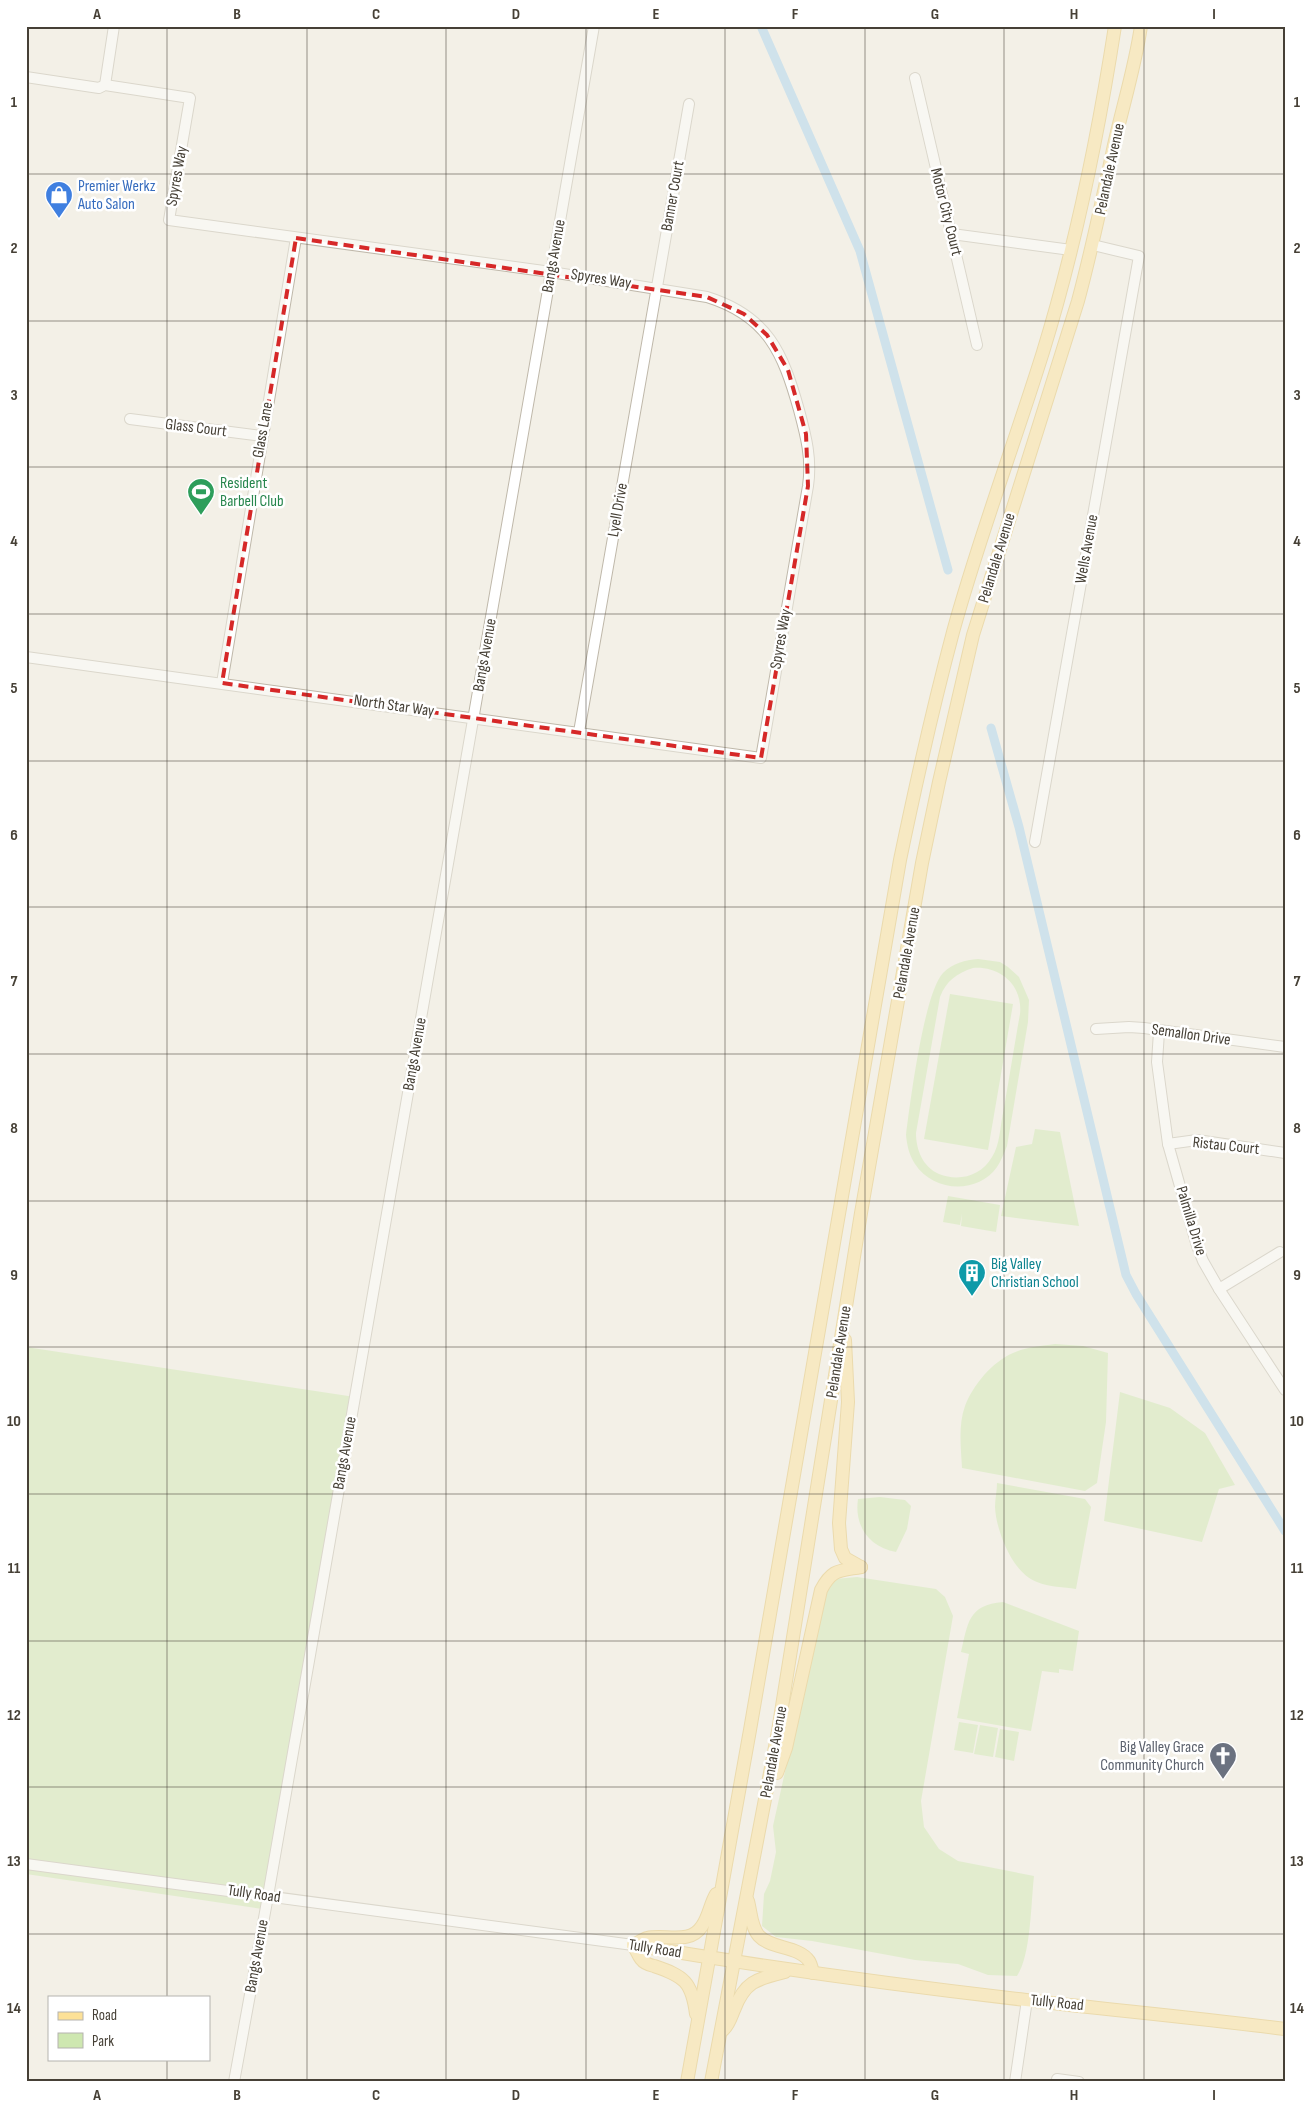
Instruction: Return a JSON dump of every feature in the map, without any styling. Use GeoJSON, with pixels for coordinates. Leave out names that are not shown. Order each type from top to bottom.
{"type":"FeatureCollection","features":[{"type":"Feature","properties":{"kind":"main road","name":"Pelandale Avenue"},"geometry":{"type":"LineString","coordinates":[[687,2082],[900,860],[917,778],[954,631],[991,510],[1044,350],[1071,250],[1096,142],[1115,26]]}},
{"type":"Feature","properties":{"kind":"main road","name":"Pelandale Avenue"},"geometry":{"type":"LineString","coordinates":[[711,2082],[765,1806],[844,1322],[922,863],[973,635],[1059,367],[1093,245],[1137,52],[1141,26]]}},
{"type":"Feature","properties":{"kind":"main road"},"geometry":{"type":"LineString","coordinates":[[765,1806],[786,1748],[821,1590],[834,1572],[861,1567],[845,1558],[841,1549],[839,1523],[848,1402],[848,1365],[844,1322]]}},
{"type":"Feature","properties":{"kind":"main road","name":"Pelandale Avenue"},"geometry":{"type":"LineString","coordinates":[[698,2023],[692,1990],[685,1981],[678,1974],[647,1964],[641,1960],[633,1945],[647,1938],[687,1937],[694,1935],[704,1923],[715,1895],[723,1883]]}},
{"type":"Feature","properties":{"kind":"main road","name":"Pelandale Avenue"},"geometry":{"type":"LineString","coordinates":[[719,2034],[728,2026],[741,1993],[749,1985],[758,1980],[788,1971],[813,1972],[809,1961],[803,1956],[770,1943],[759,1935],[754,1926],[747,1896]]}},
{"type":"Feature","properties":{"kind":"main road","name":"Tully Road"},"geometry":{"type":"LineString","coordinates":[[633,1945],[734,1962],[1027,2000],[1285,2029]]}},
{"type":"Feature","properties":{"kind":"street"},"geometry":{"type":"LineString","coordinates":[[26,78],[99,88],[105,85],[114,26]]}},
{"type":"Feature","properties":{"kind":"street","name":"Bangs Avenue"},"geometry":{"type":"LineString","coordinates":[[234,2082],[594,26]]}},
{"type":"Feature","properties":{"kind":"street","name":"Motor City Court"},"geometry":{"type":"LineString","coordinates":[[915,78],[977,345]]}},
{"type":"Feature","properties":{"kind":"street","name":"Spyres Way"},"geometry":{"type":"LineString","coordinates":[[105,85],[190,98],[169,220],[657,288],[717,300],[744,314],[764,331],[779,352],[788,370],[808,444],[810,465],[761,758]]}},
{"type":"Feature","properties":{"kind":"street","name":"Banner Court"},"geometry":{"type":"LineString","coordinates":[[657,288],[689,104]]}},
{"type":"Feature","properties":{"kind":"street"},"geometry":{"type":"LineString","coordinates":[[952,234],[1071,250]]}},
{"type":"Feature","properties":{"kind":"street","name":"Glass Lane"},"geometry":{"type":"LineString","coordinates":[[222,683],[296,238]]}},
{"type":"Feature","properties":{"kind":"street","name":"Wells Avenue"},"geometry":{"type":"LineString","coordinates":[[1035,842],[1139,256],[1093,245]]}},
{"type":"Feature","properties":{"kind":"street","name":"Lyell Drive"},"geometry":{"type":"LineString","coordinates":[[579,732],[657,288]]}},
{"type":"Feature","properties":{"kind":"street","name":"Glass Court"},"geometry":{"type":"LineString","coordinates":[[130,419],[262,436]]}},
{"type":"Feature","properties":{"kind":"street","name":"North Star Way"},"geometry":{"type":"LineString","coordinates":[[26,657],[761,758]]}},
{"type":"Feature","properties":{"kind":"street","name":"Semallon Drive"},"geometry":{"type":"LineString","coordinates":[[1096,1029],[1129,1027],[1285,1048]]}},
{"type":"Feature","properties":{"kind":"street","name":"Palmilla Drive"},"geometry":{"type":"LineString","coordinates":[[1159,1032],[1157,1062],[1168,1144],[1196,1246],[1219,1289],[1285,1390]]}},
{"type":"Feature","properties":{"kind":"street","name":"Ristau Court"},"geometry":{"type":"LineString","coordinates":[[1168,1144],[1197,1140],[1285,1153]]}},
{"type":"Feature","properties":{"kind":"street"},"geometry":{"type":"LineString","coordinates":[[1219,1289],[1280,1252]]}},
{"type":"Feature","properties":{"kind":"street","name":"Tully Road"},"geometry":{"type":"LineString","coordinates":[[26,1864],[633,1945]]}},
{"type":"Feature","properties":{"kind":"street"},"geometry":{"type":"LineString","coordinates":[[1015,2082],[1027,2000]]}},
{"type":"Feature","properties":{"kind":"street"},"geometry":{"type":"LineString","coordinates":[[1057,2079],[1079,2082]]}},
{"type":"Feature","properties":{"kind":"highlighted area"},"geometry":{"type":"Polygon","coordinates":[[[296,238],[707,297],[744,314],[767,335],[788,370],[806,434],[808,486],[761,758],[222,683],[296,238]]]}},
{"type":"Feature","properties":{"kind":"green space"},"geometry":{"type":"Polygon","coordinates":[[[973,959],[1000,962],[1019,977],[1029,1000],[1028,1022],[1007,1146],[997,1167],[988,1176],[967,1186],[944,1185],[923,1173],[915,1164],[911,1157],[906,1135],[919,1050],[936,984],[943,973],[951,967],[973,959]],[[973,968],[957,975],[945,986],[940,997],[916,1133],[917,1146],[921,1157],[933,1171],[947,1176],[969,1176],[982,1169],[995,1152],[999,1136],[1020,1014],[1020,1004],[1014,987],[1008,980],[993,970],[973,968]]]}},
{"type":"Feature","properties":{"kind":"green space"},"geometry":{"type":"Polygon","coordinates":[[[950,994],[1013,1004],[988,1150],[924,1139],[950,994]]]}},
{"type":"Feature","properties":{"kind":"green space"},"geometry":{"type":"Polygon","coordinates":[[[1035,1129],[1060,1132],[1079,1226],[1001,1216],[1016,1147],[1032,1144],[1035,1129]]]}},
{"type":"Feature","properties":{"kind":"green space"},"geometry":{"type":"Polygon","coordinates":[[[948,1196],[1000,1205],[996,1232],[961,1226],[962,1214],[960,1225],[943,1222],[948,1196]]]}},
{"type":"Feature","properties":{"kind":"green space"},"geometry":{"type":"Polygon","coordinates":[[[1055,1344],[1083,1346],[1108,1353],[1106,1422],[1097,1483],[1085,1491],[962,1468],[961,1421],[968,1398],[978,1382],[998,1362],[1013,1353],[1028,1348],[1055,1344]]]}},
{"type":"Feature","properties":{"kind":"green space"},"geometry":{"type":"Polygon","coordinates":[[[26,1347],[355,1397],[269,1910],[26,1874],[26,1347]]]}},
{"type":"Feature","properties":{"kind":"green space"},"geometry":{"type":"Polygon","coordinates":[[[1120,1392],[1170,1408],[1205,1433],[1235,1485],[1219,1489],[1202,1542],[1104,1521],[1120,1392]]]}},
{"type":"Feature","properties":{"kind":"green space"},"geometry":{"type":"Polygon","coordinates":[[[997,1483],[1085,1499],[1091,1507],[1076,1589],[1037,1582],[1020,1570],[1013,1561],[1002,1539],[996,1517],[997,1483]]]}},
{"type":"Feature","properties":{"kind":"green space"},"geometry":{"type":"Polygon","coordinates":[[[880,1497],[905,1500],[911,1506],[907,1529],[896,1552],[886,1549],[871,1540],[865,1534],[858,1518],[858,1499],[880,1497]]]}},
{"type":"Feature","properties":{"kind":"green space"},"geometry":{"type":"Polygon","coordinates":[[[857,1577],[936,1589],[945,1597],[953,1616],[921,1801],[924,1827],[939,1849],[958,1861],[1034,1876],[1028,1942],[1022,1967],[1017,1976],[988,1975],[958,1964],[915,1960],[812,1941],[776,1937],[762,1926],[764,1894],[770,1881],[776,1852],[773,1826],[824,1595],[835,1579],[857,1577]]]}},
{"type":"Feature","properties":{"kind":"green space"},"geometry":{"type":"Polygon","coordinates":[[[1003,1602],[1079,1631],[1073,1671],[1059,1669],[1059,1673],[1042,1671],[1031,1731],[957,1718],[969,1654],[961,1652],[968,1624],[976,1611],[991,1604],[1003,1602]]]}},
{"type":"Feature","properties":{"kind":"green space"},"geometry":{"type":"Polygon","coordinates":[[[959,1722],[978,1725],[973,1753],[954,1750],[959,1722]]]}},
{"type":"Feature","properties":{"kind":"green space"},"geometry":{"type":"Polygon","coordinates":[[[980,1725],[998,1728],[993,1757],[974,1754],[980,1725]]]}},
{"type":"Feature","properties":{"kind":"green space"},"geometry":{"type":"Polygon","coordinates":[[[1000,1729],[1019,1732],[1014,1761],[995,1757],[1000,1729]]]}},
{"type":"Feature","properties":{"kind":"waterway"},"geometry":{"type":"LineString","coordinates":[[761,26],[860,251],[948,570]]}},
{"type":"Feature","properties":{"kind":"waterway"},"geometry":{"type":"LineString","coordinates":[[991,728],[1019,827],[1126,1275],[1136,1294],[1285,1531]]}},
{"type":"Feature","properties":{"kind":"place","name":"Premier Werkz Auto Salon"},"geometry":{"type":"Point","coordinates":[59,219]}},
{"type":"Feature","properties":{"kind":"place","name":"Resident Barbell Club"},"geometry":{"type":"Point","coordinates":[201,516]}},
{"type":"Feature","properties":{"kind":"place","name":"Big Valley Christian School"},"geometry":{"type":"Point","coordinates":[972,1297]}},
{"type":"Feature","properties":{"kind":"place","name":"Big Valley Grace Community Church"},"geometry":{"type":"Point","coordinates":[1223,1780]}}]}
